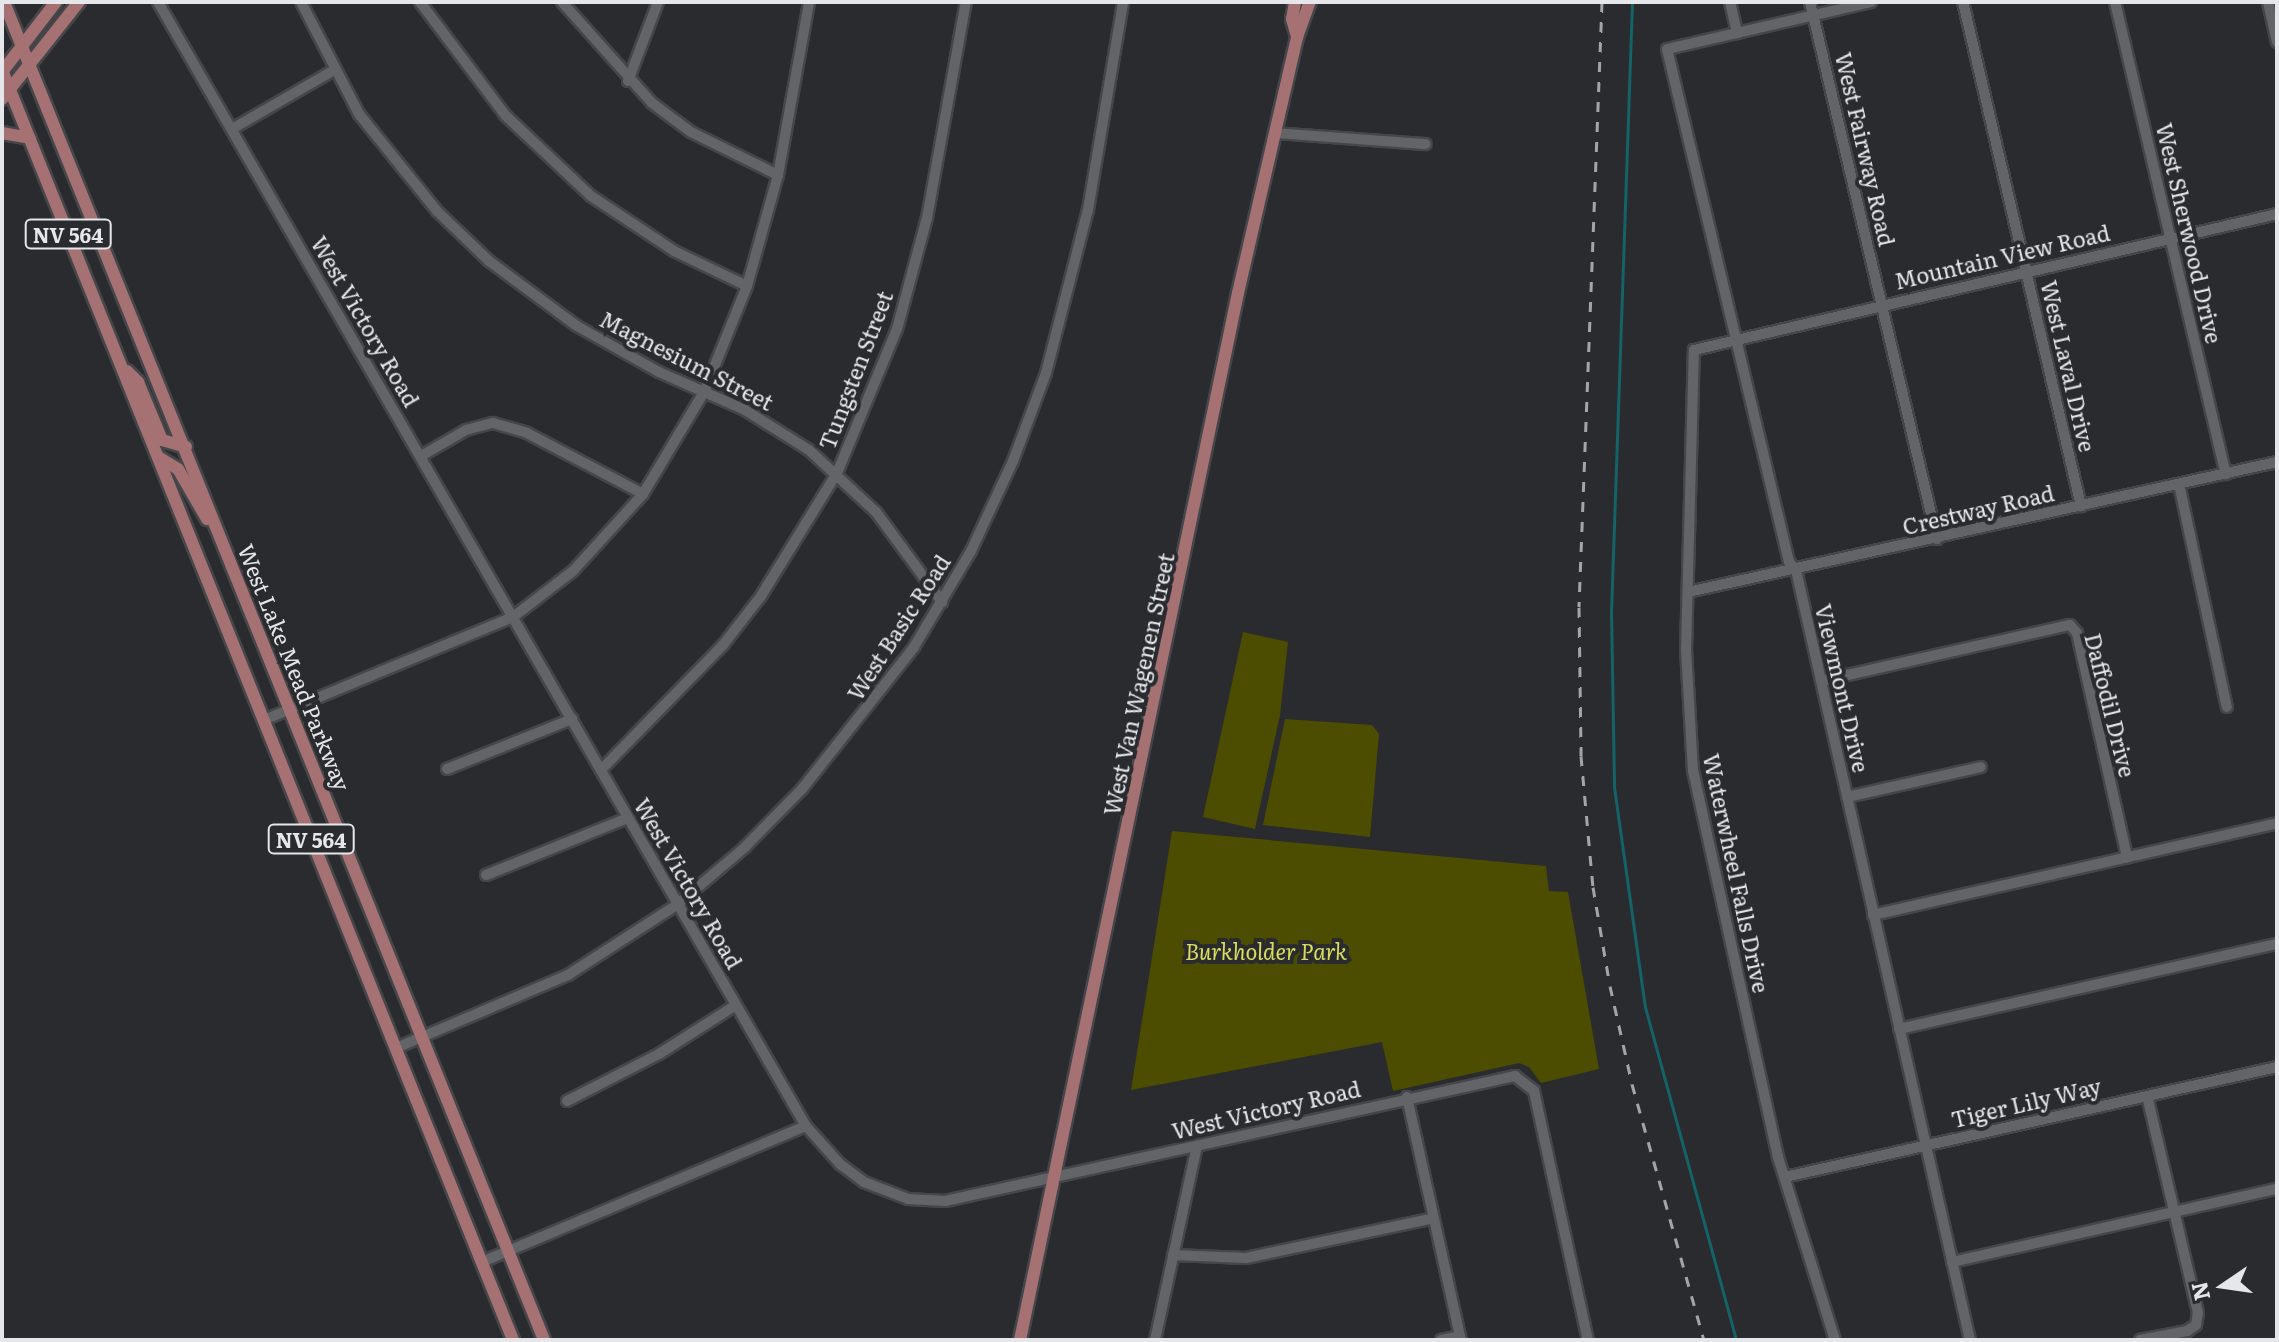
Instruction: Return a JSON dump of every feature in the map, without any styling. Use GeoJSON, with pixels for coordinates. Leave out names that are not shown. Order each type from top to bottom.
{"type":"FeatureCollection","features":[{"type":"Feature","properties":{"kind":"main road","name":"NV 564"},"geometry":{"type":"LineString","coordinates":[[4,2],[27,54]]}},
{"type":"Feature","properties":{"kind":"main road"},"geometry":{"type":"LineString","coordinates":[[4,80],[20,76],[27,54],[56,2]]}},
{"type":"Feature","properties":{"kind":"main road"},"geometry":{"type":"LineString","coordinates":[[4,80],[13,58],[27,54],[79,2]]}},
{"type":"Feature","properties":{"kind":"main road","name":"West Van Wagenen Street"},"geometry":{"type":"LineString","coordinates":[[1295,2],[1292,19],[1297,37]]}},
{"type":"Feature","properties":{"kind":"main road","name":"West Van Wagenen Street"},"geometry":{"type":"LineString","coordinates":[[1020,1340],[1275,133],[1297,37],[1310,2]]}},
{"type":"Feature","properties":{"kind":"main road","name":"West Lake Mead Parkway"},"geometry":{"type":"LineString","coordinates":[[27,54],[544,1340]]}},
{"type":"Feature","properties":{"kind":"main road","name":"NV 564"},"geometry":{"type":"LineString","coordinates":[[4,80],[513,1340]]}},
{"type":"Feature","properties":{"kind":"main road"},"geometry":{"type":"LineString","coordinates":[[2,133],[30,138]]}},
{"type":"Feature","properties":{"kind":"main road"},"geometry":{"type":"LineString","coordinates":[[122,366],[138,382],[162,440],[186,447]]}},
{"type":"Feature","properties":{"kind":"main road"},"geometry":{"type":"LineString","coordinates":[[158,457],[178,469],[229,556]]}},
{"type":"Feature","properties":{"kind":"street","name":"West Victory Road"},"geometry":{"type":"LineString","coordinates":[[158,2],[806,1126],[840,1164],[864,1182],[908,1199],[945,1201],[1055,1179],[1407,1097],[1515,1076],[1524,1079],[1534,1091],[1588,1340]]}},
{"type":"Feature","properties":{"kind":"street","name":"Magnesium Street"},"geometry":{"type":"LineString","coordinates":[[301,2],[334,70],[399,166],[489,261],[577,326],[780,430],[837,473],[903,544],[942,602]]}},
{"type":"Feature","properties":{"kind":"street"},"geometry":{"type":"LineString","coordinates":[[420,2],[505,115],[591,196],[674,251],[747,286]]}},
{"type":"Feature","properties":{"kind":"street"},"geometry":{"type":"LineString","coordinates":[[562,2],[628,81],[691,132],[778,175]]}},
{"type":"Feature","properties":{"kind":"street"},"geometry":{"type":"LineString","coordinates":[[628,81],[658,2]]}},
{"type":"Feature","properties":{"kind":"street"},"geometry":{"type":"LineString","coordinates":[[264,720],[513,617],[573,571],[643,494],[704,392],[747,286],[778,175],[809,2]]}},
{"type":"Feature","properties":{"kind":"street","name":"Tungsten Street"},"geometry":{"type":"LineString","coordinates":[[601,770],[723,645],[761,596],[837,473],[901,315],[927,218],[966,2]]}},
{"type":"Feature","properties":{"kind":"street","name":"West Basic Road"},"geometry":{"type":"LineString","coordinates":[[396,1048],[568,975],[678,904],[744,848],[802,789],[873,705],[942,602],[1013,461],[1046,373],[1088,210],[1123,2]]}},
{"type":"Feature","properties":{"kind":"street"},"geometry":{"type":"LineString","coordinates":[[1730,2],[1737,33],[1871,2]]}},
{"type":"Feature","properties":{"kind":"street","name":"West Fairway Road"},"geometry":{"type":"LineString","coordinates":[[1810,2],[1937,539]]}},
{"type":"Feature","properties":{"kind":"street","name":"West Laval Drive"},"geometry":{"type":"LineString","coordinates":[[1963,2],[2081,506]]}},
{"type":"Feature","properties":{"kind":"street","name":"West Sherwood Drive"},"geometry":{"type":"LineString","coordinates":[[2115,2],[2226,474]]}},
{"type":"Feature","properties":{"kind":"street"},"geometry":{"type":"LineString","coordinates":[[2268,2],[2277,42]]}},
{"type":"Feature","properties":{"kind":"street","name":"Viewmont Drive"},"geometry":{"type":"LineString","coordinates":[[1737,33],[1667,49],[1789,562],[1796,570],[1970,1340]]}},
{"type":"Feature","properties":{"kind":"street"},"geometry":{"type":"LineString","coordinates":[[232,129],[334,70]]}},
{"type":"Feature","properties":{"kind":"street"},"geometry":{"type":"LineString","coordinates":[[1275,133],[1426,144]]}},
{"type":"Feature","properties":{"kind":"street","name":"Mountain View Road"},"geometry":{"type":"LineString","coordinates":[[1735,337],[2277,214]]}},
{"type":"Feature","properties":{"kind":"street","name":"Waterwheel Falls Drive"},"geometry":{"type":"LineString","coordinates":[[1735,337],[1694,350],[1688,592],[1693,771],[1785,1177],[1835,1340]]}},
{"type":"Feature","properties":{"kind":"street"},"geometry":{"type":"LineString","coordinates":[[421,456],[466,430],[493,423],[527,433],[643,494]]}},
{"type":"Feature","properties":{"kind":"street","name":"Crestway Road"},"geometry":{"type":"LineString","coordinates":[[1688,592],[2277,462]]}},
{"type":"Feature","properties":{"kind":"street"},"geometry":{"type":"LineString","coordinates":[[2179,484],[2227,707]]}},
{"type":"Feature","properties":{"kind":"street","name":"Daffodil Drive"},"geometry":{"type":"LineString","coordinates":[[1821,681],[2070,625],[2077,633],[2127,857]]}},
{"type":"Feature","properties":{"kind":"street"},"geometry":{"type":"LineString","coordinates":[[447,769],[572,719]]}},
{"type":"Feature","properties":{"kind":"street"},"geometry":{"type":"LineString","coordinates":[[1847,797],[1981,767]]}},
{"type":"Feature","properties":{"kind":"street"},"geometry":{"type":"LineString","coordinates":[[486,875],[628,818]]}},
{"type":"Feature","properties":{"kind":"street"},"geometry":{"type":"LineString","coordinates":[[1873,915],[2277,823]]}},
{"type":"Feature","properties":{"kind":"street"},"geometry":{"type":"LineString","coordinates":[[1899,1029],[2277,944]]}},
{"type":"Feature","properties":{"kind":"street"},"geometry":{"type":"LineString","coordinates":[[567,1101],[659,1054],[736,1005]]}},
{"type":"Feature","properties":{"kind":"street","name":"Tiger Lily Way"},"geometry":{"type":"LineString","coordinates":[[1785,1177],[2277,1067]]}},
{"type":"Feature","properties":{"kind":"street"},"geometry":{"type":"LineString","coordinates":[[2140,1340],[2196,1325],[2147,1096]]}},
{"type":"Feature","properties":{"kind":"street"},"geometry":{"type":"LineString","coordinates":[[1407,1097],[1460,1338],[1441,1340]]}},
{"type":"Feature","properties":{"kind":"street"},"geometry":{"type":"LineString","coordinates":[[482,1262],[806,1126]]}},
{"type":"Feature","properties":{"kind":"street"},"geometry":{"type":"LineString","coordinates":[[1155,1340],[1197,1145]]}},
{"type":"Feature","properties":{"kind":"street"},"geometry":{"type":"LineString","coordinates":[[1952,1262],[2277,1189]]}},
{"type":"Feature","properties":{"kind":"street"},"geometry":{"type":"LineString","coordinates":[[1173,1255],[1246,1258],[1434,1218]]}},
{"type":"Feature","properties":{"kind":"green space"},"geometry":{"type":"Polygon","coordinates":[[[1243,632],[1288,642],[1280,715],[1255,829],[1203,817],[1243,632]]]}},
{"type":"Feature","properties":{"kind":"green space"},"geometry":{"type":"Polygon","coordinates":[[[1285,719],[1372,725],[1379,734],[1370,837],[1263,825],[1285,719]]]}},
{"type":"Feature","properties":{"kind":"green space","name":"Burkholder Park"},"geometry":{"type":"Polygon","coordinates":[[[1172,831],[1546,866],[1549,891],[1568,892],[1599,1069],[1541,1083],[1529,1067],[1519,1063],[1393,1091],[1382,1042],[1131,1090],[1172,831]]]}},
{"type":"Feature","properties":{"kind":"waterway"},"geometry":{"type":"LineString","coordinates":[[1632,2],[1611,611],[1614,787],[1645,1007],[1736,1340]]}},
{"type":"Feature","properties":{"kind":"railway"},"geometry":{"type":"LineString","coordinates":[[1602,2],[1579,607],[1581,756],[1593,887],[1610,986],[1632,1084],[1704,1340]]}}]}
